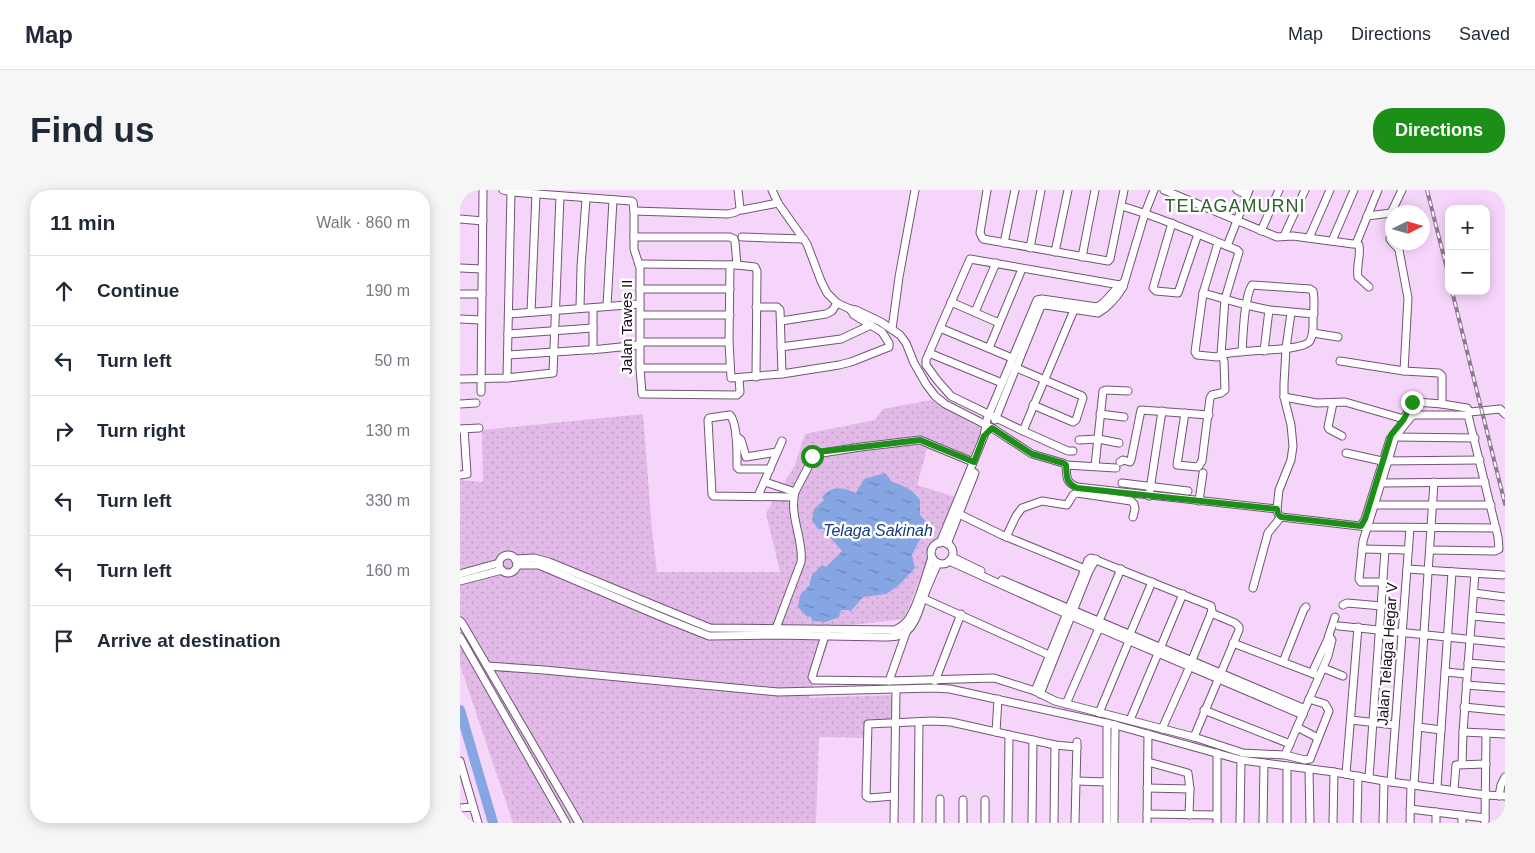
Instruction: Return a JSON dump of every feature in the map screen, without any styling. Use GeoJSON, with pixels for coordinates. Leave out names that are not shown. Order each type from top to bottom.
{"type":"FeatureCollection","features":[{"type":"Feature","properties":{"kind":"street"},"geometry":{"type":"LineString","coordinates":[[481,392],[484,190]]}},
{"type":"Feature","properties":{"kind":"street"},"geometry":{"type":"LineString","coordinates":[[503,190],[631,201],[634,204],[634,211],[728,214],[741,209],[778,203]]}},
{"type":"Feature","properties":{"kind":"street"},"geometry":{"type":"LineString","coordinates":[[738,190],[741,209]]}},
{"type":"Feature","properties":{"kind":"street"},"geometry":{"type":"LineString","coordinates":[[772,190],[778,203],[804,239],[824,288],[837,303],[864,314],[900,335],[906,343],[926,384],[936,396],[946,404],[989,426],[1032,454],[1060,461],[1066,465],[1118,465],[1132,460],[1141,410],[1208,415]]}},
{"type":"Feature","properties":{"kind":"street"},"geometry":{"type":"LineString","coordinates":[[892,329],[899,277],[915,190]]}},
{"type":"Feature","properties":{"kind":"street"},"geometry":{"type":"LineString","coordinates":[[987,190],[980,233],[983,239],[1109,261],[1124,190]]}},
{"type":"Feature","properties":{"kind":"street"},"geometry":{"type":"LineString","coordinates":[[1004,243],[1015,190]]}},
{"type":"Feature","properties":{"kind":"street"},"geometry":{"type":"LineString","coordinates":[[1030,248],[1041,190]]}},
{"type":"Feature","properties":{"kind":"street"},"geometry":{"type":"LineString","coordinates":[[1055,252],[1068,190]]}},
{"type":"Feature","properties":{"kind":"street"},"geometry":{"type":"LineString","coordinates":[[1082,257],[1095,190]]}},
{"type":"Feature","properties":{"kind":"street"},"geometry":{"type":"LineString","coordinates":[[943,543],[989,426],[1002,384],[1041,306],[1098,313],[1106,305],[1122,285],[1154,190]]}},
{"type":"Feature","properties":{"kind":"street"},"geometry":{"type":"LineString","coordinates":[[1164,190],[1277,237],[1309,238],[1359,245],[1358,277],[1369,287]]}},
{"type":"Feature","properties":{"kind":"street"},"geometry":{"type":"LineString","coordinates":[[1227,246],[1248,192],[1237,190]]}},
{"type":"Feature","properties":{"kind":"street"},"geometry":{"type":"LineString","coordinates":[[1261,231],[1278,190]]}},
{"type":"Feature","properties":{"kind":"street"},"geometry":{"type":"LineString","coordinates":[[1284,236],[1305,190]]}},
{"type":"Feature","properties":{"kind":"street"},"geometry":{"type":"LineString","coordinates":[[1309,238],[1330,190]]}},
{"type":"Feature","properties":{"kind":"street"},"geometry":{"type":"LineString","coordinates":[[1332,241],[1354,190]]}},
{"type":"Feature","properties":{"kind":"street"},"geometry":{"type":"LineString","coordinates":[[1356,244],[1378,190]]}},
{"type":"Feature","properties":{"kind":"street"},"geometry":{"type":"LineString","coordinates":[[1368,216],[1391,213],[1402,190]]}},
{"type":"Feature","properties":{"kind":"street"},"geometry":{"type":"LineString","coordinates":[[507,378],[511,192]]}},
{"type":"Feature","properties":{"kind":"street"},"geometry":{"type":"LineString","coordinates":[[531,312],[536,194]]}},
{"type":"Feature","properties":{"kind":"street"},"geometry":{"type":"LineString","coordinates":[[460,380],[507,378],[553,373],[560,196]]}},
{"type":"Feature","properties":{"kind":"street"},"geometry":{"type":"LineString","coordinates":[[580,308],[586,198]]}},
{"type":"Feature","properties":{"kind":"street"},"geometry":{"type":"LineString","coordinates":[[607,306],[613,200]]}},
{"type":"Feature","properties":{"kind":"street"},"geometry":{"type":"LineString","coordinates":[[1121,206],[1172,223],[1238,250],[1239,256],[1224,299],[1221,355],[1224,361],[1224,390],[1221,393],[1212,395],[1210,398],[1201,464],[1198,467],[1178,466],[1177,464],[1185,413]]}},
{"type":"Feature","properties":{"kind":"street","name":"Jalan Tawes II"},"geometry":{"type":"LineString","coordinates":[[634,211],[634,251],[639,264],[640,288],[641,392],[644,394],[738,395],[740,392],[740,378]]}},
{"type":"Feature","properties":{"kind":"street"},"geometry":{"type":"LineString","coordinates":[[460,219],[483,220]]}},
{"type":"Feature","properties":{"kind":"street"},"geometry":{"type":"LineString","coordinates":[[1172,223],[1153,288],[1156,291],[1178,293],[1198,234]]}},
{"type":"Feature","properties":{"kind":"street"},"geometry":{"type":"LineString","coordinates":[[634,237],[730,237],[734,239],[734,265],[730,289],[729,342],[731,378],[782,374],[844,364],[888,347],[889,343],[885,335],[854,315],[850,309]]}},
{"type":"Feature","properties":{"kind":"street"},"geometry":{"type":"LineString","coordinates":[[742,237],[804,239]]}},
{"type":"Feature","properties":{"kind":"street"},"geometry":{"type":"LineString","coordinates":[[1218,243],[1203,293],[1195,354],[1217,357],[1227,353],[1264,351],[1304,345],[1310,341],[1313,332],[1314,295],[1310,289],[1252,285],[1246,305],[1242,352]]}},
{"type":"Feature","properties":{"kind":"street"},"geometry":{"type":"LineString","coordinates":[[1400,250],[1408,298],[1404,371]]}},
{"type":"Feature","properties":{"kind":"street"},"geometry":{"type":"LineString","coordinates":[[1072,451],[1068,451],[1023,431],[951,396],[937,380],[926,365],[926,362],[970,259],[1122,285]]}},
{"type":"Feature","properties":{"kind":"street"},"geometry":{"type":"LineString","coordinates":[[975,312],[996,263]]}},
{"type":"Feature","properties":{"kind":"street"},"geometry":{"type":"LineString","coordinates":[[639,264],[753,266],[756,269],[756,377]]}},
{"type":"Feature","properties":{"kind":"street"},"geometry":{"type":"LineString","coordinates":[[460,268],[482,269]]}},
{"type":"Feature","properties":{"kind":"street"},"geometry":{"type":"LineString","coordinates":[[989,348],[1022,269]]}},
{"type":"Feature","properties":{"kind":"street"},"geometry":{"type":"LineString","coordinates":[[640,288],[730,289]]}},
{"type":"Feature","properties":{"kind":"street"},"geometry":{"type":"LineString","coordinates":[[1203,293],[1269,310],[1314,314]]}},
{"type":"Feature","properties":{"kind":"street"},"geometry":{"type":"LineString","coordinates":[[460,294],[482,294]]}},
{"type":"Feature","properties":{"kind":"street"},"geometry":{"type":"LineString","coordinates":[[992,416],[1036,300],[1042,299],[1094,307],[1106,305]]}},
{"type":"Feature","properties":{"kind":"street"},"geometry":{"type":"LineString","coordinates":[[951,302],[999,323]]}},
{"type":"Feature","properties":{"kind":"street"},"geometry":{"type":"LineString","coordinates":[[781,321],[826,314],[832,311],[837,303]]}},
{"type":"Feature","properties":{"kind":"street"},"geometry":{"type":"LineString","coordinates":[[509,314],[640,304]]}},
{"type":"Feature","properties":{"kind":"street"},"geometry":{"type":"LineString","coordinates":[[756,307],[779,308],[782,374]]}},
{"type":"Feature","properties":{"kind":"street"},"geometry":{"type":"LineString","coordinates":[[593,308],[593,350]]}},
{"type":"Feature","properties":{"kind":"street"},"geometry":{"type":"LineString","coordinates":[[1023,431],[1074,310]]}},
{"type":"Feature","properties":{"kind":"street"},"geometry":{"type":"LineString","coordinates":[[1264,351],[1269,310]]}},
{"type":"Feature","properties":{"kind":"street"},"geometry":{"type":"LineString","coordinates":[[1291,313],[1286,348],[1284,397],[1291,425],[1293,446],[1291,460],[1279,490],[1278,514],[1281,517],[1364,527],[1496,528]]}},
{"type":"Feature","properties":{"kind":"street"},"geometry":{"type":"LineString","coordinates":[[641,315],[730,315]]}},
{"type":"Feature","properties":{"kind":"street"},"geometry":{"type":"LineString","coordinates":[[460,319],[481,320]]}},
{"type":"Feature","properties":{"kind":"street"},"geometry":{"type":"LineString","coordinates":[[781,347],[841,339],[871,325]]}},
{"type":"Feature","properties":{"kind":"street"},"geometry":{"type":"LineString","coordinates":[[508,334],[593,328]]}},
{"type":"Feature","properties":{"kind":"street"},"geometry":{"type":"LineString","coordinates":[[940,328],[989,348],[1044,380],[1082,396],[1083,401],[1076,420],[1073,422],[1033,405]]}},
{"type":"Feature","properties":{"kind":"street"},"geometry":{"type":"LineString","coordinates":[[1313,332],[1338,337]]}},
{"type":"Feature","properties":{"kind":"street"},"geometry":{"type":"LineString","coordinates":[[508,355],[593,350],[640,343],[729,342]]}},
{"type":"Feature","properties":{"kind":"street"},"geometry":{"type":"LineString","coordinates":[[929,353],[1002,384]]}},
{"type":"Feature","properties":{"kind":"street"},"geometry":{"type":"LineString","coordinates":[[1340,361],[1404,371],[1439,372],[1441,374],[1442,404]]}},
{"type":"Feature","properties":{"kind":"street"},"geometry":{"type":"LineString","coordinates":[[640,368],[730,368]]}},
{"type":"Feature","properties":{"kind":"street"},"geometry":{"type":"LineString","coordinates":[[1095,466],[1104,390],[1128,391]]}},
{"type":"Feature","properties":{"kind":"street"},"geometry":{"type":"LineString","coordinates":[[1284,397],[1306,402],[1345,402],[1404,419]]}},
{"type":"Feature","properties":{"kind":"street"},"geometry":{"type":"LineString","coordinates":[[1364,527],[1375,505],[1391,435],[1404,419],[1412,402],[1467,408],[1470,412],[1500,409],[1505,414]]}},
{"type":"Feature","properties":{"kind":"street"},"geometry":{"type":"LineString","coordinates":[[460,404],[476,403]]}},
{"type":"Feature","properties":{"kind":"street"},"geometry":{"type":"LineString","coordinates":[[1333,403],[1328,427],[1342,436]]}},
{"type":"Feature","properties":{"kind":"street"},"geometry":{"type":"LineString","coordinates":[[1149,496],[1162,411]]}},
{"type":"Feature","properties":{"kind":"street"},"geometry":{"type":"LineString","coordinates":[[1100,414],[1124,417]]}},
{"type":"Feature","properties":{"kind":"street"},"geometry":{"type":"LineString","coordinates":[[770,469],[741,469],[737,467],[736,436],[733,418],[730,415],[709,418],[712,494],[715,497],[794,495]]}},
{"type":"Feature","properties":{"kind":"street"},"geometry":{"type":"LineString","coordinates":[[1383,582],[1359,581],[1365,519],[1394,437],[1412,415],[1468,415],[1500,546],[1498,550],[1430,550]]}},
{"type":"Feature","properties":{"kind":"street"},"geometry":{"type":"LineString","coordinates":[[460,475],[467,474],[462,429],[479,428]]}},
{"type":"Feature","properties":{"kind":"street"},"geometry":{"type":"LineString","coordinates":[[736,436],[741,440],[746,457],[778,452]]}},
{"type":"Feature","properties":{"kind":"street"},"geometry":{"type":"LineString","coordinates":[[1394,437],[1475,438]]}},
{"type":"Feature","properties":{"kind":"street"},"geometry":{"type":"LineString","coordinates":[[1079,440],[1098,439],[1119,443]]}},
{"type":"Feature","properties":{"kind":"street"},"geometry":{"type":"LineString","coordinates":[[775,632],[801,562],[793,511],[794,495],[812,456],[818,452],[920,440],[974,462]]}},
{"type":"Feature","properties":{"kind":"street"},"geometry":{"type":"LineString","coordinates":[[758,496],[782,441]]}},
{"type":"Feature","properties":{"kind":"street"},"geometry":{"type":"LineString","coordinates":[[1346,453],[1385,461],[1480,460]]}},
{"type":"Feature","properties":{"kind":"street"},"geometry":{"type":"LineString","coordinates":[[1066,465],[1067,480],[1077,488],[1277,509]]}},
{"type":"Feature","properties":{"kind":"street"},"geometry":{"type":"LineString","coordinates":[[943,543],[959,514],[975,473],[970,471]]}},
{"type":"Feature","properties":{"kind":"street"},"geometry":{"type":"LineString","coordinates":[[1199,500],[1203,473]]}},
{"type":"Feature","properties":{"kind":"street"},"geometry":{"type":"LineString","coordinates":[[765,482],[794,495]]}},
{"type":"Feature","properties":{"kind":"street"},"geometry":{"type":"LineString","coordinates":[[1410,823],[1434,482]]}},
{"type":"Feature","properties":{"kind":"street"},"geometry":{"type":"LineString","coordinates":[[1381,483],[1485,482]]}},
{"type":"Feature","properties":{"kind":"street"},"geometry":{"type":"LineString","coordinates":[[1122,483],[1188,491]]}},
{"type":"Feature","properties":{"kind":"street"},"geometry":{"type":"LineString","coordinates":[[1006,537],[1022,508],[1042,500],[1066,505],[1073,495],[1077,493],[1130,501],[1134,504],[1135,508],[1133,517]]}},
{"type":"Feature","properties":{"kind":"street"},"geometry":{"type":"LineString","coordinates":[[1375,505],[1491,505]]}},
{"type":"Feature","properties":{"kind":"street"},"geometry":{"type":"LineString","coordinates":[[959,514],[1006,537],[1084,568]]}},
{"type":"Feature","properties":{"kind":"street"},"geometry":{"type":"LineString","coordinates":[[1253,588],[1268,533],[1281,517]]}},
{"type":"Feature","properties":{"kind":"street","name":"Jalan Telaga Hegar V"},"geometry":{"type":"LineString","coordinates":[[1384,823],[1395,725],[1410,528]]}},
{"type":"Feature","properties":{"kind":"street"},"geometry":{"type":"LineString","coordinates":[[500,567],[500,559],[508,555],[516,562],[538,565],[710,632],[826,632],[895,636],[915,621],[932,557],[932,550],[936,544],[943,543],[952,550],[950,559],[942,564],[932,557]]}},
{"type":"Feature","properties":{"kind":"street"},"geometry":{"type":"LineString","coordinates":[[1362,549],[1408,550]]}},
{"type":"Feature","properties":{"kind":"street"},"geometry":{"type":"LineString","coordinates":[[1369,778],[1385,550]]}},
{"type":"Feature","properties":{"kind":"street"},"geometry":{"type":"LineString","coordinates":[[1038,692],[1070,612],[1084,568],[1090,559],[1093,558],[1209,604],[1212,608],[1191,663],[1162,729]]}},
{"type":"Feature","properties":{"kind":"street"},"geometry":{"type":"LineString","coordinates":[[950,559],[1304,712]]}},
{"type":"Feature","properties":{"kind":"street"},"geometry":{"type":"LineString","coordinates":[[1038,692],[1049,655],[1096,559]]}},
{"type":"Feature","properties":{"kind":"street"},"geometry":{"type":"LineString","coordinates":[[460,574],[500,567],[509,572],[513,571],[516,562]]}},
{"type":"Feature","properties":{"kind":"street"},"geometry":{"type":"LineString","coordinates":[[921,597],[938,563]]}},
{"type":"Feature","properties":{"kind":"street"},"geometry":{"type":"LineString","coordinates":[[460,581],[500,567]]}},
{"type":"Feature","properties":{"kind":"street"},"geometry":{"type":"LineString","coordinates":[[1066,704],[1121,569]]}},
{"type":"Feature","properties":{"kind":"street"},"geometry":{"type":"LineString","coordinates":[[1407,569],[1504,575]]}},
{"type":"Feature","properties":{"kind":"street"},"geometry":{"type":"LineString","coordinates":[[1437,787],[1452,572]]}},
{"type":"Feature","properties":{"kind":"street"},"geometry":{"type":"LineString","coordinates":[[1462,764],[1464,707],[1475,573]]}},
{"type":"Feature","properties":{"kind":"street"},"geometry":{"type":"LineString","coordinates":[[1099,712],[1152,582]]}},
{"type":"Feature","properties":{"kind":"street"},"geometry":{"type":"LineString","coordinates":[[1474,593],[1505,597]]}},
{"type":"Feature","properties":{"kind":"street"},"geometry":{"type":"LineString","coordinates":[[1130,720],[1183,594]]}},
{"type":"Feature","properties":{"kind":"street"},"geometry":{"type":"LineString","coordinates":[[921,597],[1049,655]]}},
{"type":"Feature","properties":{"kind":"street"},"geometry":{"type":"LineString","coordinates":[[1343,605],[1382,606]]}},
{"type":"Feature","properties":{"kind":"street"},"geometry":{"type":"LineString","coordinates":[[1283,662],[1306,607]]}},
{"type":"Feature","properties":{"kind":"street"},"geometry":{"type":"LineString","coordinates":[[1194,737],[1239,630],[1238,625],[1211,613]]}},
{"type":"Feature","properties":{"kind":"street"},"geometry":{"type":"LineString","coordinates":[[935,681],[961,614]]}},
{"type":"Feature","properties":{"kind":"street"},"geometry":{"type":"LineString","coordinates":[[1472,616],[1505,619]]}},
{"type":"Feature","properties":{"kind":"street"},"geometry":{"type":"LineString","coordinates":[[1312,672],[1329,636],[1335,617]]}},
{"type":"Feature","properties":{"kind":"street"},"geometry":{"type":"LineString","coordinates":[[460,621],[579,823]]}},
{"type":"Feature","properties":{"kind":"street"},"geometry":{"type":"LineString","coordinates":[[1339,626],[1505,643]]}},
{"type":"Feature","properties":{"kind":"street"},"geometry":{"type":"LineString","coordinates":[[1346,774],[1358,627]]}},
{"type":"Feature","properties":{"kind":"street"},"geometry":{"type":"LineString","coordinates":[[889,681],[906,628]]}},
{"type":"Feature","properties":{"kind":"street"},"geometry":{"type":"LineString","coordinates":[[826,632],[812,677],[813,680],[935,681],[994,678],[1038,692],[1066,704],[1194,737],[1243,753],[1285,755],[1310,759],[1329,709],[1325,704],[1309,699]]}},
{"type":"Feature","properties":{"kind":"street"},"geometry":{"type":"LineString","coordinates":[[1285,755],[1323,668],[1332,640],[1329,636]]}},
{"type":"Feature","properties":{"kind":"street"},"geometry":{"type":"LineString","coordinates":[[460,638],[566,823]]}},
{"type":"Feature","properties":{"kind":"street"},"geometry":{"type":"LineString","coordinates":[[1233,643],[1319,676]]}},
{"type":"Feature","properties":{"kind":"street"},"geometry":{"type":"LineString","coordinates":[[1468,663],[1505,666]]}},
{"type":"Feature","properties":{"kind":"street"},"geometry":{"type":"LineString","coordinates":[[487,666],[778,692],[950,689],[1107,723],[1241,760],[1485,795],[1502,796],[1500,785],[1505,777]]}},
{"type":"Feature","properties":{"kind":"street"},"geometry":{"type":"LineString","coordinates":[[1323,668],[1344,676]]}},
{"type":"Feature","properties":{"kind":"street"},"geometry":{"type":"LineString","coordinates":[[1445,672],[1467,674]]}},
{"type":"Feature","properties":{"kind":"street"},"geometry":{"type":"LineString","coordinates":[[1466,685],[1505,688]]}},
{"type":"Feature","properties":{"kind":"street"},"geometry":{"type":"LineString","coordinates":[[894,823],[896,690]]}},
{"type":"Feature","properties":{"kind":"street"},"geometry":{"type":"LineString","coordinates":[[996,732],[998,699]]}},
{"type":"Feature","properties":{"kind":"street"},"geometry":{"type":"LineString","coordinates":[[1464,707],[1505,711]]}},
{"type":"Feature","properties":{"kind":"street"},"geometry":{"type":"LineString","coordinates":[[1204,710],[1290,744]]}},
{"type":"Feature","properties":{"kind":"street"},"geometry":{"type":"LineString","coordinates":[[1351,720],[1395,725]]}},
{"type":"Feature","properties":{"kind":"street"},"geometry":{"type":"LineString","coordinates":[[894,796],[868,798],[866,796],[867,726],[870,724],[895,722],[950,722],[1055,745],[1077,745],[1075,823]]}},
{"type":"Feature","properties":{"kind":"street"},"geometry":{"type":"LineString","coordinates":[[918,823],[919,722]]}},
{"type":"Feature","properties":{"kind":"street"},"geometry":{"type":"LineString","coordinates":[[1107,723],[1107,823]]}},
{"type":"Feature","properties":{"kind":"street"},"geometry":{"type":"LineString","coordinates":[[1114,823],[1115,725]]}},
{"type":"Feature","properties":{"kind":"street"},"geometry":{"type":"LineString","coordinates":[[1418,727],[1441,730]]}},
{"type":"Feature","properties":{"kind":"street"},"geometry":{"type":"LineString","coordinates":[[1297,728],[1318,738]]}},
{"type":"Feature","properties":{"kind":"street"},"geometry":{"type":"LineString","coordinates":[[1463,732],[1505,734]]}},
{"type":"Feature","properties":{"kind":"street"},"geometry":{"type":"LineString","coordinates":[[1410,809],[1436,812],[1462,819],[1485,820],[1486,733]]}},
{"type":"Feature","properties":{"kind":"street"},"geometry":{"type":"LineString","coordinates":[[1008,823],[1009,734]]}},
{"type":"Feature","properties":{"kind":"street"},"geometry":{"type":"LineString","coordinates":[[1147,823],[1148,734]]}},
{"type":"Feature","properties":{"kind":"street"},"geometry":{"type":"LineString","coordinates":[[1032,823],[1033,740]]}},
{"type":"Feature","properties":{"kind":"street"},"geometry":{"type":"LineString","coordinates":[[1054,823],[1055,745]]}},
{"type":"Feature","properties":{"kind":"street"},"geometry":{"type":"LineString","coordinates":[[1217,753],[1217,823]]}},
{"type":"Feature","properties":{"kind":"street"},"geometry":{"type":"LineString","coordinates":[[1240,823],[1241,760]]}},
{"type":"Feature","properties":{"kind":"street"},"geometry":{"type":"LineString","coordinates":[[460,761],[478,823]]}},
{"type":"Feature","properties":{"kind":"street"},"geometry":{"type":"LineString","coordinates":[[1148,762],[1188,773],[1190,814]]}},
{"type":"Feature","properties":{"kind":"street"},"geometry":{"type":"LineString","coordinates":[[1263,823],[1264,763]]}},
{"type":"Feature","properties":{"kind":"street"},"geometry":{"type":"LineString","coordinates":[[1454,790],[1454,767],[1457,764],[1486,764]]}},
{"type":"Feature","properties":{"kind":"street"},"geometry":{"type":"LineString","coordinates":[[1287,766],[1287,823]]}},
{"type":"Feature","properties":{"kind":"street"},"geometry":{"type":"LineString","coordinates":[[1309,769],[1310,823]]}},
{"type":"Feature","properties":{"kind":"street"},"geometry":{"type":"LineString","coordinates":[[1333,823],[1334,772]]}},
{"type":"Feature","properties":{"kind":"street"},"geometry":{"type":"LineString","coordinates":[[1357,823],[1358,776]]}},
{"type":"Feature","properties":{"kind":"street"},"geometry":{"type":"LineString","coordinates":[[1076,780],[1107,782]]}},
{"type":"Feature","properties":{"kind":"street"},"geometry":{"type":"LineString","coordinates":[[1148,788],[1190,789]]}},
{"type":"Feature","properties":{"kind":"street"},"geometry":{"type":"LineString","coordinates":[[940,799],[940,823]]}},
{"type":"Feature","properties":{"kind":"street"},"geometry":{"type":"LineString","coordinates":[[963,800],[963,823]]}},
{"type":"Feature","properties":{"kind":"street"},"geometry":{"type":"LineString","coordinates":[[985,800],[985,823]]}},
{"type":"Feature","properties":{"kind":"street"},"geometry":{"type":"LineString","coordinates":[[460,808],[473,807]]}},
{"type":"Feature","properties":{"kind":"street"},"geometry":{"type":"LineString","coordinates":[[1436,812],[1436,823]]}},
{"type":"Feature","properties":{"kind":"street"},"geometry":{"type":"LineString","coordinates":[[1147,814],[1217,815]]}},
{"type":"Feature","properties":{"kind":"shaded area"},"geometry":{"type":"Polygon","coordinates":[[[931,400],[982,429],[967,464],[927,449],[917,485],[955,497],[904,619],[834,627],[809,698],[894,695],[893,722],[866,722],[866,738],[819,737],[816,823],[513,823],[460,665],[460,480],[483,482],[482,430],[643,414],[657,572],[780,572],[766,513],[795,465],[805,434],[875,420],[883,409],[931,400]]]}},
{"type":"Feature","properties":{"kind":"water","name":"Telaga Sakinah"},"geometry":{"type":"Polygon","coordinates":[[[885,473],[892,482],[912,491],[920,500],[920,515],[928,524],[912,555],[915,568],[898,586],[886,594],[863,597],[850,612],[849,610],[841,610],[839,617],[826,622],[812,621],[811,617],[806,616],[798,607],[800,595],[809,586],[812,575],[822,565],[826,567],[842,551],[823,529],[818,529],[812,520],[814,509],[824,500],[822,497],[831,490],[839,488],[856,493],[864,479],[885,473]]]}},
{"type":"Feature","properties":{"kind":"waterway"},"geometry":{"type":"LineString","coordinates":[[460,710],[493,823]]}},
{"type":"Feature","properties":{"kind":"railway"},"geometry":{"type":"LineString","coordinates":[[1427,190],[1445,261]]}},
{"type":"Feature","properties":{"kind":"railway"},"geometry":{"type":"LineString","coordinates":[[1453,295],[1505,504]]}},
{"type":"Feature","properties":{"kind":"district","name":"TELAGAMURNI"},"geometry":{"type":"Point","coordinates":[1235,206]}},
{"type":"Feature","properties":{"kind":"route"},"geometry":{"type":"LineString","coordinates":[[812,456],[818,452],[920,440],[974,462],[984,436],[992,428],[1032,454],[1060,461],[1066,465],[1067,480],[1077,488],[1277,509],[1281,517],[1361,526],[1365,519],[1391,435],[1404,419],[1412,402]]}}]}
